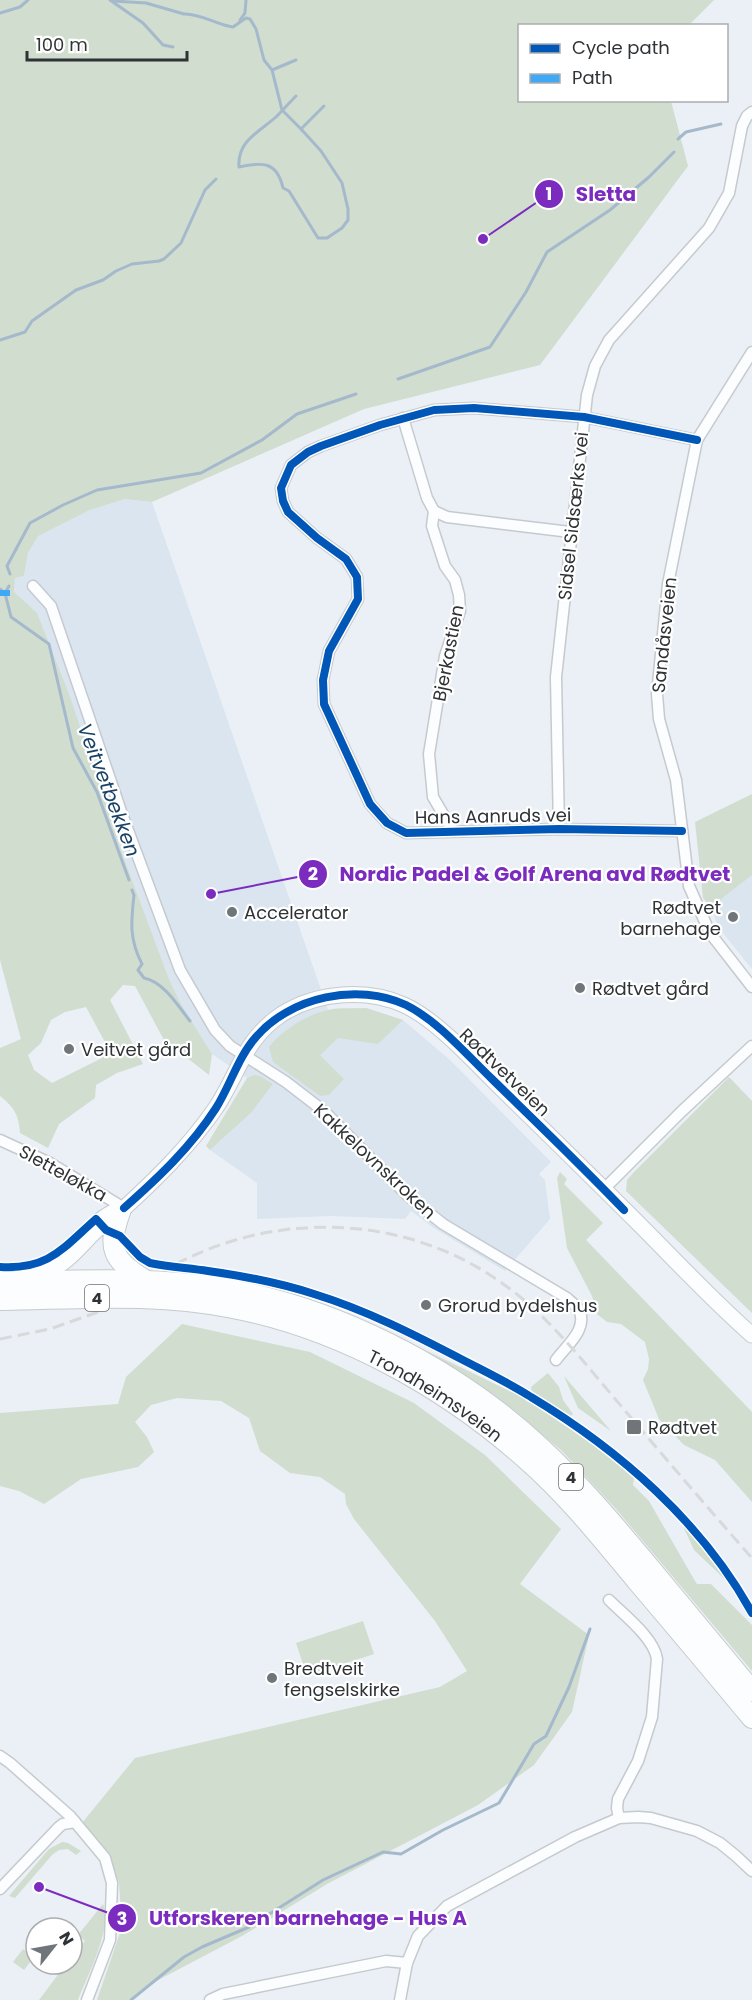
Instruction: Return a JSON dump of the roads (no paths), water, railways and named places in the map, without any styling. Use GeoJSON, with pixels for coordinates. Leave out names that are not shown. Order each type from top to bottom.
{"type":"FeatureCollection","features":[{"type":"Feature","properties":{"kind":"highway"},"geometry":{"type":"LineString","coordinates":[[122,1210],[113,1233],[113,1248],[125,1267],[145,1280]]}},
{"type":"Feature","properties":{"kind":"highway"},"geometry":{"type":"LineString","coordinates":[[21,1281],[53,1266],[66,1257],[109,1216],[122,1210]]}},
{"type":"Feature","properties":{"kind":"highway","name":"Trondheimsveien"},"geometry":{"type":"LineString","coordinates":[[0,1281],[145,1280],[236,1291],[320,1314],[394,1346],[469,1391],[531,1439],[587,1494],[750,1710]]}},
{"type":"Feature","properties":{"kind":"highway","name":"Trondheimsveien"},"geometry":{"type":"LineString","coordinates":[[0,1300],[145,1298],[223,1306],[313,1331],[385,1362],[436,1392],[482,1424],[549,1481],[598,1533],[750,1710]]}},
{"type":"Feature","properties":{"kind":"street","name":"Sidsel Sidsærks vei"},"geometry":{"type":"LineString","coordinates":[[559,829],[556,677],[586,395],[595,366],[609,340],[709,228],[719,213],[729,193],[741,126],[752,112]]}},
{"type":"Feature","properties":{"kind":"street","name":"Sandåsveien"},"geometry":{"type":"LineString","coordinates":[[752,352],[697,440],[668,584],[657,694],[659,719],[676,780],[689,886],[710,933],[752,987]]}},
{"type":"Feature","properties":{"kind":"street","name":"Hans Aanruds vei"},"geometry":{"type":"LineString","coordinates":[[682,831],[559,829],[406,833],[387,823],[370,804],[324,704],[323,680],[329,651],[358,600],[357,577],[346,559],[296,521],[288,512],[281,488],[291,465],[308,452],[380,424],[434,410],[474,408],[584,417],[697,440]]}},
{"type":"Feature","properties":{"kind":"street","name":"Bjerkastien"},"geometry":{"type":"LineString","coordinates":[[403,418],[427,498],[434,511],[432,526],[445,567],[455,580],[459,595],[460,611],[445,656],[429,754],[433,797],[453,831]]}},
{"type":"Feature","properties":{"kind":"street"},"geometry":{"type":"LineString","coordinates":[[434,511],[447,517],[570,532]]}},
{"type":"Feature","properties":{"kind":"street"},"geometry":{"type":"LineString","coordinates":[[33,586],[51,606],[122,814],[180,970],[215,1030],[230,1046],[243,1055]]}},
{"type":"Feature","properties":{"kind":"street","name":"Rødtvetveien"},"geometry":{"type":"LineString","coordinates":[[122,1210],[182,1153],[216,1107],[255,1037],[272,1022],[308,1003],[332,996],[361,994],[393,1000],[418,1013],[448,1036],[719,1306],[752,1335]]}},
{"type":"Feature","properties":{"kind":"street"},"geometry":{"type":"LineString","coordinates":[[604,1189],[682,1111],[752,1046]]}},
{"type":"Feature","properties":{"kind":"street","name":"Kakkelovnskroken"},"geometry":{"type":"LineString","coordinates":[[243,1055],[286,1082],[325,1112],[408,1196],[443,1224],[567,1298],[578,1308],[582,1321],[578,1331],[556,1360]]}},
{"type":"Feature","properties":{"kind":"street","name":"Sletteløkka"},"geometry":{"type":"LineString","coordinates":[[0,1140],[50,1163],[122,1210]]}},
{"type":"Feature","properties":{"kind":"street"},"geometry":{"type":"LineString","coordinates":[[609,1600],[651,1643],[657,1659],[652,1717],[638,1761],[618,1799],[619,1818]]}},
{"type":"Feature","properties":{"kind":"street"},"geometry":{"type":"LineString","coordinates":[[0,1756],[75,1821],[105,1858],[112,1883],[110,1940],[87,2000]]}},
{"type":"Feature","properties":{"kind":"street"},"geometry":{"type":"LineString","coordinates":[[400,2000],[406,1963],[418,1936],[447,1906],[575,1837],[619,1818],[651,1818],[696,1831],[720,1843],[752,1871]]}},
{"type":"Feature","properties":{"kind":"street"},"geometry":{"type":"LineString","coordinates":[[0,1889],[58,1827],[75,1821]]}},
{"type":"Feature","properties":{"kind":"street"},"geometry":{"type":"LineString","coordinates":[[210,2000],[223,1994],[386,1960],[406,1963]]}},
{"type":"Feature","properties":{"kind":"waterway"},"geometry":{"type":"LineString","coordinates":[[0,13],[20,7],[28,0]]}},
{"type":"Feature","properties":{"kind":"waterway"},"geometry":{"type":"LineString","coordinates":[[110,0],[143,23],[163,45],[173,47]]}},
{"type":"Feature","properties":{"kind":"waterway"},"geometry":{"type":"LineString","coordinates":[[240,20],[245,13],[246,0]]}},
{"type":"Feature","properties":{"kind":"waterway"},"geometry":{"type":"LineString","coordinates":[[113,1],[146,3],[233,27],[246,18],[250,19],[256,29],[264,60],[272,70],[282,110],[301,129],[321,151],[342,183],[348,220],[342,228],[327,238],[318,238],[289,191],[283,188],[273,168],[261,164],[239,167],[239,158],[245,144],[276,117],[281,112],[284,109],[296,96]]}},
{"type":"Feature","properties":{"kind":"waterway"},"geometry":{"type":"LineString","coordinates":[[272,70],[296,60]]}},
{"type":"Feature","properties":{"kind":"waterway"},"geometry":{"type":"LineString","coordinates":[[301,129],[324,106]]}},
{"type":"Feature","properties":{"kind":"waterway"},"geometry":{"type":"LineString","coordinates":[[678,139],[686,132],[721,124]]}},
{"type":"Feature","properties":{"kind":"waterway"},"geometry":{"type":"LineString","coordinates":[[398,379],[490,347],[526,292],[547,252],[610,210],[674,152]]}},
{"type":"Feature","properties":{"kind":"waterway"},"geometry":{"type":"LineString","coordinates":[[0,340],[25,332],[32,321],[76,290],[103,280],[132,264],[164,259],[181,243],[205,190],[216,179]]}},
{"type":"Feature","properties":{"kind":"waterway"},"geometry":{"type":"LineString","coordinates":[[10,574],[7,566],[30,523],[63,505],[97,490],[201,473],[262,440],[297,414],[356,394]]}},
{"type":"Feature","properties":{"kind":"waterway","name":"Veitvetbekken"},"geometry":{"type":"LineString","coordinates":[[5,593],[9,586]]}},
{"type":"Feature","properties":{"kind":"waterway","name":"Veitvetbekken"},"geometry":{"type":"LineString","coordinates":[[0,589],[5,593],[11,617],[49,644],[73,748],[97,792],[129,880]]}},
{"type":"Feature","properties":{"kind":"waterway","name":"Veitvetbekken"},"geometry":{"type":"LineString","coordinates":[[132,890],[134,895],[133,938],[142,964],[138,970],[144,978],[164,989],[190,1021]]}},
{"type":"Feature","properties":{"kind":"waterway"},"geometry":{"type":"LineString","coordinates":[[131,2000],[184,1957],[249,1927],[323,1880],[383,1852],[401,1854],[443,1830],[499,1803],[534,1744],[546,1736],[569,1687],[590,1629]]}},
{"type":"Feature","properties":{"kind":"railway"},"geometry":{"type":"LineString","coordinates":[[176,1264],[216,1246],[258,1234],[301,1228],[344,1228],[387,1233],[429,1245],[469,1262],[522,1298],[551,1325],[752,1558]]}},
{"type":"Feature","properties":{"kind":"railway"},"geometry":{"type":"LineString","coordinates":[[0,1339],[50,1329],[98,1312]]}},
{"type":"Feature","properties":{"kind":"place","name":"Sletta"},"geometry":{"type":"Point","coordinates":[483,239]}},
{"type":"Feature","properties":{"kind":"place","name":"Nordic Padel & Golf Arena avd Rødtvet"},"geometry":{"type":"Point","coordinates":[211,894]}},
{"type":"Feature","properties":{"kind":"place","name":"Accelerator"},"geometry":{"type":"Point","coordinates":[232,912]}},
{"type":"Feature","properties":{"kind":"place","name":"Rødtvet barnehage"},"geometry":{"type":"Point","coordinates":[733,917]}},
{"type":"Feature","properties":{"kind":"place","name":"Rødtvet gård"},"geometry":{"type":"Point","coordinates":[580,988]}},
{"type":"Feature","properties":{"kind":"place","name":"Veitvet gård"},"geometry":{"type":"Point","coordinates":[69,1049]}},
{"type":"Feature","properties":{"kind":"place","name":"Grorud bydelshus"},"geometry":{"type":"Point","coordinates":[426,1305]}},
{"type":"Feature","properties":{"kind":"place","name":"Rødtvet"},"geometry":{"type":"Point","coordinates":[634,1427]}},
{"type":"Feature","properties":{"kind":"place","name":"Bredtveit fengselskirke"},"geometry":{"type":"Point","coordinates":[272,1678]}},
{"type":"Feature","properties":{"kind":"place","name":"Utforskeren barnehage - Hus A"},"geometry":{"type":"Point","coordinates":[39,1887]}}]}
